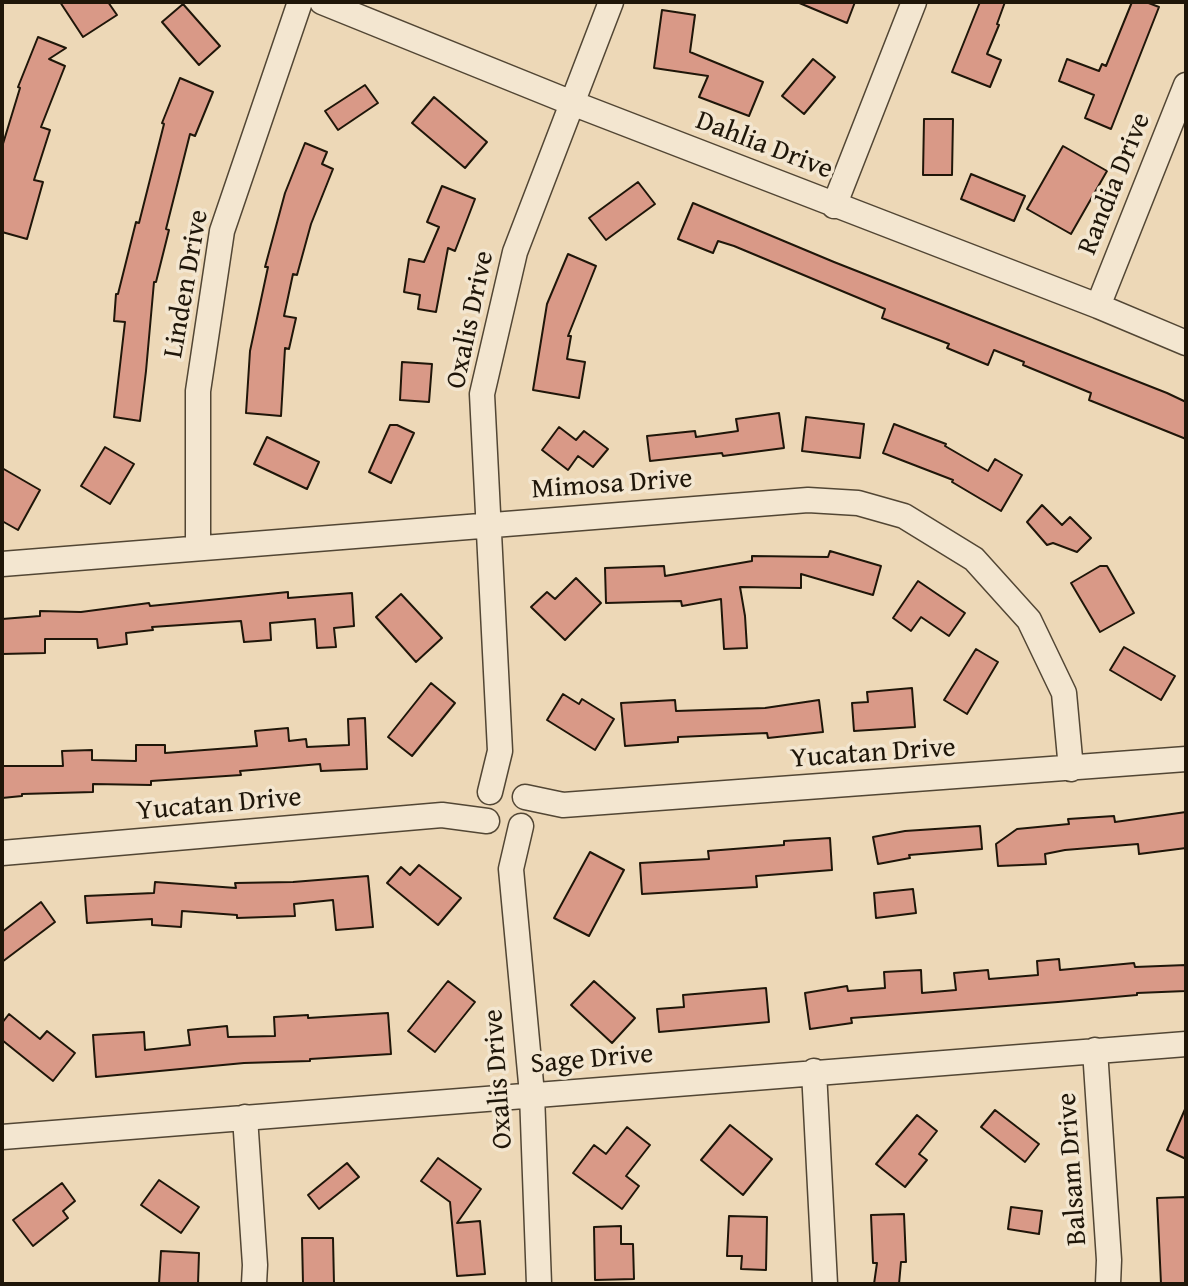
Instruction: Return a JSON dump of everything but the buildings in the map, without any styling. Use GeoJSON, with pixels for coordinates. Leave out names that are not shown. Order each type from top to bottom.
{"type":"FeatureCollection","features":[{"type":"Feature","properties":{"kind":"street","name":"Linden Drive"},"geometry":{"type":"LineString","coordinates":[[198,547],[198,391],[222,231],[300,2]]}},
{"type":"Feature","properties":{"kind":"street","name":"Dahlia Drive"},"geometry":{"type":"LineString","coordinates":[[322,2],[572,103],[1098,306],[1186,343]]}},
{"type":"Feature","properties":{"kind":"street","name":"Oxalis Drive"},"geometry":{"type":"LineString","coordinates":[[539,1284],[532,1094],[500,751],[482,394],[514,252],[611,2]]}},
{"type":"Feature","properties":{"kind":"street"},"geometry":{"type":"LineString","coordinates":[[834,206],[914,2]]}},
{"type":"Feature","properties":{"kind":"street","name":"Randia Drive"},"geometry":{"type":"LineString","coordinates":[[1098,306],[1186,85]]}},
{"type":"Feature","properties":{"kind":"street","name":"Mimosa Drive"},"geometry":{"type":"LineString","coordinates":[[2,564],[808,500],[858,503],[904,516],[974,559],[1029,620],[1064,693],[1071,769]]}},
{"type":"Feature","properties":{"kind":"street","name":"Yucatan Drive"},"geometry":{"type":"LineString","coordinates":[[2,853],[505,809],[1186,759]]}},
{"type":"Feature","properties":{"kind":"street","name":"Sage Drive"},"geometry":{"type":"LineString","coordinates":[[2,1137],[814,1071],[1186,1044]]}},
{"type":"Feature","properties":{"kind":"street","name":"Balsam Drive"},"geometry":{"type":"LineString","coordinates":[[1095,1051],[1109,1260],[1108,1284]]}},
{"type":"Feature","properties":{"kind":"street"},"geometry":{"type":"LineString","coordinates":[[814,1071],[825,1284]]}},
{"type":"Feature","properties":{"kind":"street"},"geometry":{"type":"LineString","coordinates":[[245,1117],[254,1284]]}}]}
